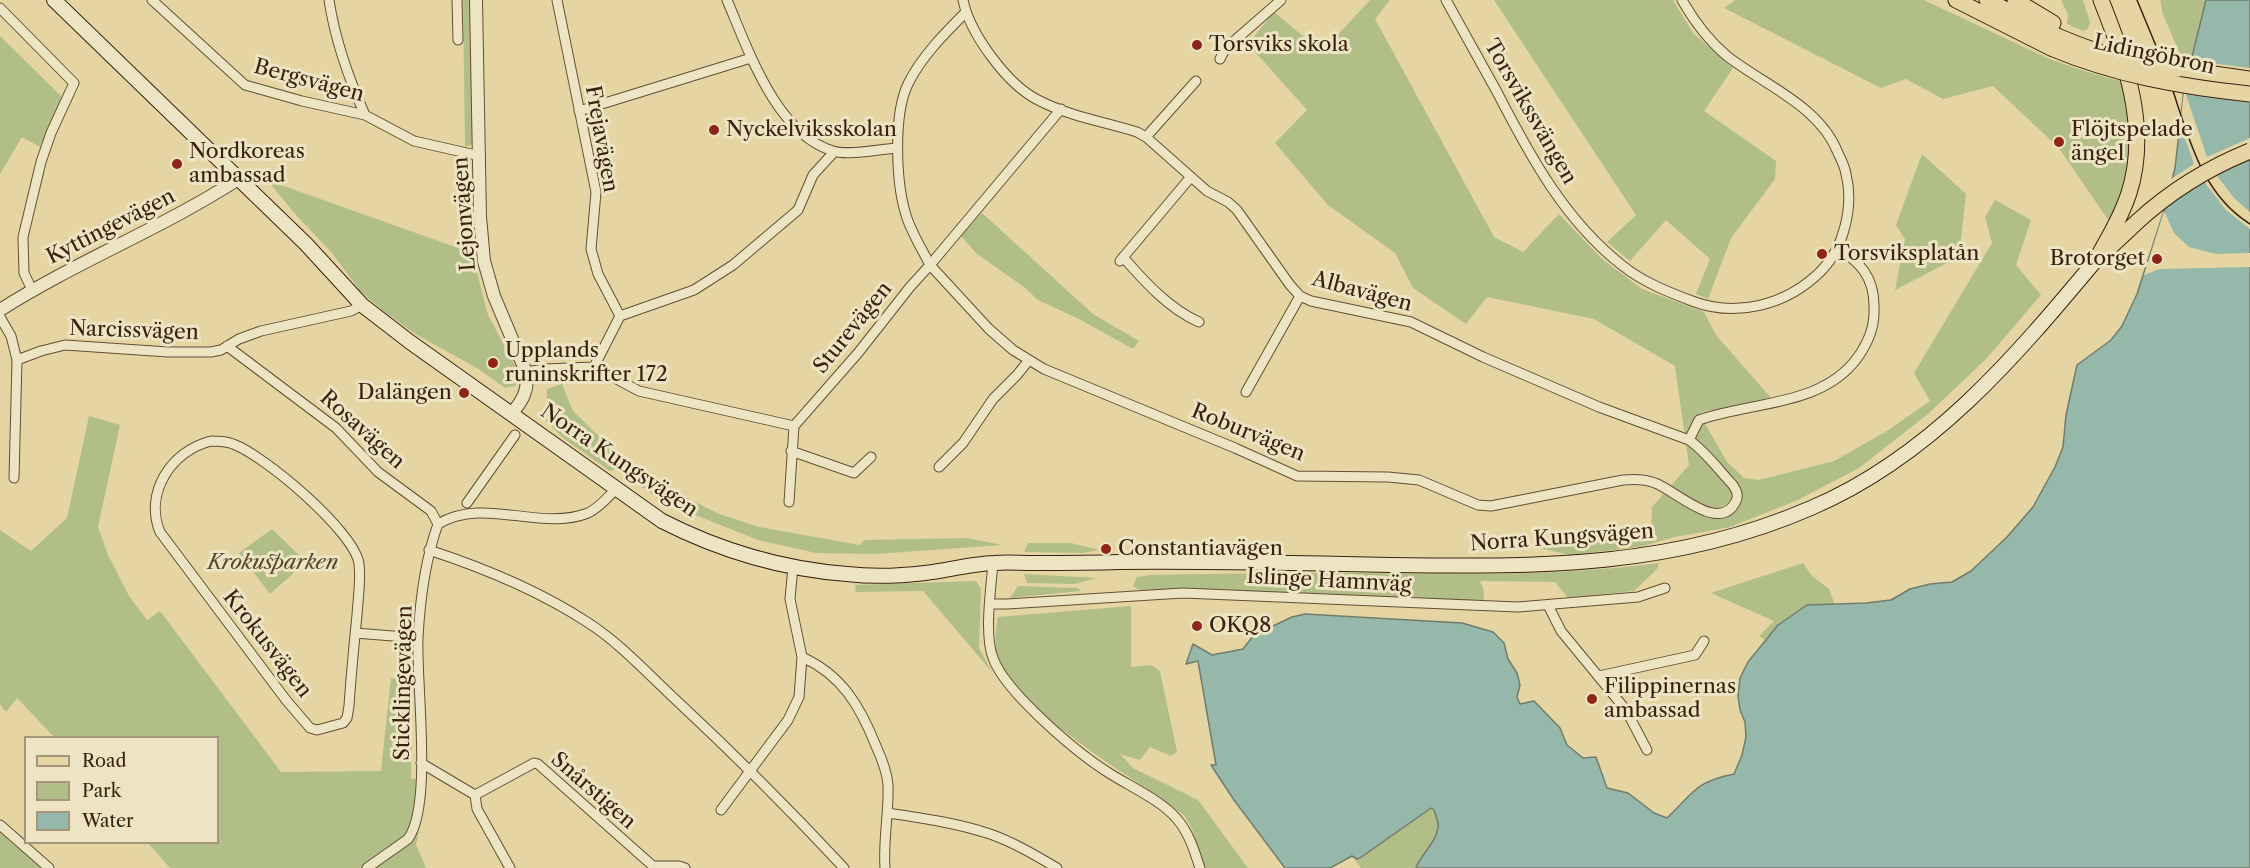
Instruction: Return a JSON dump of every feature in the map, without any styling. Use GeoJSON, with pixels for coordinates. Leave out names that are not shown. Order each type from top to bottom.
{"type":"FeatureCollection","features":[{"type":"Feature","properties":{"kind":"main road","name":"Norra Kungsvägen"},"geometry":{"type":"LineString","coordinates":[[54,0],[240,178],[306,244],[362,305],[410,342],[662,521],[690,535],[746,556],[793,567],[852,575],[918,574],[993,562],[1503,566],[1596,561],[1702,545],[1752,531],[1814,507],[1877,473],[1940,428],[2029,340],[2096,260]]}},
{"type":"Feature","properties":{"kind":"main road"},"geometry":{"type":"LineString","coordinates":[[1987,0],[2056,37]]}},
{"type":"Feature","properties":{"kind":"main road"},"geometry":{"type":"LineString","coordinates":[[2015,0],[2056,37]]}},
{"type":"Feature","properties":{"kind":"main road"},"geometry":{"type":"LineString","coordinates":[[2096,260],[2124,208],[2136,161],[2132,90],[2100,0]]}},
{"type":"Feature","properties":{"kind":"main road"},"geometry":{"type":"LineString","coordinates":[[1958,2],[2056,37]]}},
{"type":"Feature","properties":{"kind":"main road","name":"Lidingöbron"},"geometry":{"type":"LineString","coordinates":[[2056,37],[2117,50],[2179,69],[2250,79]]}},
{"type":"Feature","properties":{"kind":"main road","name":"Lidingöbron"},"geometry":{"type":"LineString","coordinates":[[2056,37],[2096,66],[2143,78],[2250,94]]}},
{"type":"Feature","properties":{"kind":"main road"},"geometry":{"type":"LineString","coordinates":[[2096,260],[2138,221],[2193,178],[2216,165],[2250,151]]}},
{"type":"Feature","properties":{"kind":"street","name":"Bergsvägen"},"geometry":{"type":"LineString","coordinates":[[152,0],[245,85],[365,115],[414,141],[480,156]]}},
{"type":"Feature","properties":{"kind":"street"},"geometry":{"type":"LineString","coordinates":[[329,0],[348,76],[365,115]]}},
{"type":"Feature","properties":{"kind":"street"},"geometry":{"type":"LineString","coordinates":[[457,0],[458,40]]}},
{"type":"Feature","properties":{"kind":"street","name":"Lejonvägen"},"geometry":{"type":"LineString","coordinates":[[476,0],[480,217],[488,279],[526,372]]}},
{"type":"Feature","properties":{"kind":"street","name":"Frejavägen"},"geometry":{"type":"LineString","coordinates":[[557,0],[596,192],[591,249],[598,274],[620,316]]}},
{"type":"Feature","properties":{"kind":"street"},"geometry":{"type":"LineString","coordinates":[[727,0],[751,58],[792,125],[803,136],[834,152],[897,148]]}},
{"type":"Feature","properties":{"kind":"street"},"geometry":{"type":"LineString","coordinates":[[930,265],[906,217],[902,199],[897,148],[902,99],[908,82],[946,32],[966,12],[963,0]]}},
{"type":"Feature","properties":{"kind":"street"},"geometry":{"type":"LineString","coordinates":[[1220,59],[1225,49],[1281,0]]}},
{"type":"Feature","properties":{"kind":"street","name":"Torsvikssvängen"},"geometry":{"type":"LineString","coordinates":[[1446,0],[1533,161],[1562,202],[1601,247],[1626,268],[1666,291],[1691,301],[1713,308],[1735,310],[1769,303],[1803,287],[1824,268],[1838,248],[1847,214],[1846,172],[1829,135],[1801,107],[1714,44],[1699,27],[1682,0]]}},
{"type":"Feature","properties":{"kind":"street"},"geometry":{"type":"LineString","coordinates":[[0,8],[74,83],[51,133],[41,162],[23,237],[24,273],[32,290]]}},
{"type":"Feature","properties":{"kind":"street","name":"Albavägen"},"geometry":{"type":"LineString","coordinates":[[966,12],[982,43],[1016,83],[1038,100],[1137,132],[1146,137],[1190,178],[1207,191],[1228,202],[1237,210],[1300,296],[1311,301],[1411,322],[1483,357],[1599,407],[1689,440],[1699,447],[1735,487],[1737,496],[1735,504]]}},
{"type":"Feature","properties":{"kind":"street"},"geometry":{"type":"LineString","coordinates":[[579,111],[751,58]]}},
{"type":"Feature","properties":{"kind":"street"},"geometry":{"type":"LineString","coordinates":[[1146,137],[1196,81]]}},
{"type":"Feature","properties":{"kind":"street","name":"Sturevägen"},"geometry":{"type":"LineString","coordinates":[[794,426],[858,353],[910,287],[1061,109]]}},
{"type":"Feature","properties":{"kind":"street"},"geometry":{"type":"LineString","coordinates":[[594,367],[620,316],[694,290],[733,265],[798,210],[813,176],[834,152]]}},
{"type":"Feature","properties":{"kind":"street","name":"Kyttingevägen"},"geometry":{"type":"LineString","coordinates":[[0,310],[32,290],[201,202],[240,178]]}},
{"type":"Feature","properties":{"kind":"street"},"geometry":{"type":"LineString","coordinates":[[1190,178],[1122,259],[1186,317],[1199,322]]}},
{"type":"Feature","properties":{"kind":"street"},"geometry":{"type":"LineString","coordinates":[[1689,440],[1700,420],[1776,403],[1811,392],[1840,378],[1855,361],[1870,338],[1875,317],[1872,286],[1864,268],[1858,261],[1838,248]]}},
{"type":"Feature","properties":{"kind":"street","name":"Roburvägen"},"geometry":{"type":"LineString","coordinates":[[930,265],[989,330],[1029,360],[1100,393],[1236,447],[1298,476],[1388,477],[1419,480],[1478,506],[1491,506],[1623,480],[1640,479],[1655,482],[1710,513],[1721,514],[1735,504]]}},
{"type":"Feature","properties":{"kind":"street"},"geometry":{"type":"LineString","coordinates":[[1246,392],[1300,296]]}},
{"type":"Feature","properties":{"kind":"street","name":"Narcissvägen"},"geometry":{"type":"LineString","coordinates":[[17,360],[64,345],[168,352],[211,352],[261,331],[340,314],[362,305]]}},
{"type":"Feature","properties":{"kind":"street"},"geometry":{"type":"LineString","coordinates":[[0,317],[11,336],[17,360],[14,478]]}},
{"type":"Feature","properties":{"kind":"street","name":"Rosavägen"},"geometry":{"type":"LineString","coordinates":[[227,346],[336,428],[378,472],[431,511],[438,524]]}},
{"type":"Feature","properties":{"kind":"street"},"geometry":{"type":"LineString","coordinates":[[939,467],[963,443],[993,399],[1029,360]]}},
{"type":"Feature","properties":{"kind":"street"},"geometry":{"type":"LineString","coordinates":[[512,413],[525,396],[528,381],[526,372],[594,367],[639,391],[794,426],[789,502]]}},
{"type":"Feature","properties":{"kind":"street"},"geometry":{"type":"LineString","coordinates":[[467,503],[515,435]]}},
{"type":"Feature","properties":{"kind":"street","name":"Krokusvägen"},"geometry":{"type":"LineString","coordinates":[[211,441],[232,443],[249,452],[298,488],[349,541],[359,562],[355,633],[347,718],[338,725],[317,730],[310,728],[286,700],[160,532],[154,513],[156,496],[173,462],[182,453],[198,444],[211,441]]}},
{"type":"Feature","properties":{"kind":"street"},"geometry":{"type":"LineString","coordinates":[[791,451],[854,473],[870,457]]}},
{"type":"Feature","properties":{"kind":"street"},"geometry":{"type":"LineString","coordinates":[[438,524],[457,515],[480,512],[554,520],[568,518],[590,512],[616,489]]}},
{"type":"Feature","properties":{"kind":"street","name":"Sticklingevägen"},"geometry":{"type":"LineString","coordinates":[[367,868],[402,844],[412,832],[417,817],[421,764],[418,638],[429,550],[438,524]]}},
{"type":"Feature","properties":{"kind":"street"},"geometry":{"type":"LineString","coordinates":[[429,550],[507,579],[588,623],[624,651],[751,770],[844,868]]}},
{"type":"Feature","properties":{"kind":"street"},"geometry":{"type":"LineString","coordinates":[[993,562],[989,641],[992,657],[1001,675],[1032,709],[1097,766],[1175,816],[1185,830],[1200,868]]}},
{"type":"Feature","properties":{"kind":"street"},"geometry":{"type":"LineString","coordinates":[[721,810],[788,720],[799,697],[802,657],[790,599],[793,567]]}},
{"type":"Feature","properties":{"kind":"street","name":"Islinge Hamnväg"},"geometry":{"type":"LineString","coordinates":[[990,604],[1183,593],[1486,607],[1548,605],[1638,597],[1665,588]]}},
{"type":"Feature","properties":{"kind":"street"},"geometry":{"type":"LineString","coordinates":[[1548,605],[1561,631],[1626,710],[1647,750]]}},
{"type":"Feature","properties":{"kind":"street"},"geometry":{"type":"LineString","coordinates":[[355,633],[418,638]]}},
{"type":"Feature","properties":{"kind":"street"},"geometry":{"type":"LineString","coordinates":[[1599,676],[1695,655],[1704,641]]}},
{"type":"Feature","properties":{"kind":"street"},"geometry":{"type":"LineString","coordinates":[[802,657],[824,668],[849,693],[860,710],[885,768],[888,813],[885,868]]}},
{"type":"Feature","properties":{"kind":"street","name":"Snårstigen"},"geometry":{"type":"LineString","coordinates":[[475,795],[534,763],[538,764],[653,867],[679,866],[685,868]]}},
{"type":"Feature","properties":{"kind":"street"},"geometry":{"type":"LineString","coordinates":[[421,764],[475,795],[477,809],[510,868]]}},
{"type":"Feature","properties":{"kind":"street"},"geometry":{"type":"LineString","coordinates":[[888,813],[990,834],[1026,850],[1057,868]]}},
{"type":"Feature","properties":{"kind":"street"},"geometry":{"type":"LineString","coordinates":[[0,825],[49,868]]}},
{"type":"Feature","properties":{"kind":"green space"},"geometry":{"type":"Polygon","coordinates":[[[463,0],[471,0],[474,144],[465,147],[463,0]]]}},
{"type":"Feature","properties":{"kind":"green space"},"geometry":{"type":"Polygon","coordinates":[[[1370,0],[1390,0],[1375,19],[1494,237],[1523,252],[1559,214],[1601,258],[1642,289],[1704,312],[1716,335],[1771,398],[1699,413],[1727,462],[1744,478],[1759,480],[1834,461],[1887,431],[1930,401],[1914,373],[1992,243],[1985,217],[1995,200],[2031,220],[2016,265],[2041,295],[1987,358],[1928,414],[1859,468],[1798,500],[1730,527],[1675,537],[1639,547],[1570,555],[1535,547],[1651,533],[1652,507],[1689,465],[1675,366],[1594,319],[1487,297],[1466,324],[1413,288],[1395,253],[1328,205],[1275,143],[1307,110],[1248,44],[1274,12],[1322,52],[1370,0]]]}},
{"type":"Feature","properties":{"kind":"green space"},"geometry":{"type":"Polygon","coordinates":[[[1494,0],[1673,0],[1693,33],[1733,68],[1704,111],[1776,161],[1775,179],[1731,238],[1708,299],[1696,294],[1710,259],[1666,220],[1630,261],[1607,242],[1636,215],[1494,0]]]}},
{"type":"Feature","properties":{"kind":"green space"},"geometry":{"type":"Polygon","coordinates":[[[1735,0],[1924,0],[2047,58],[2123,82],[2132,140],[2129,176],[2111,224],[2059,148],[1993,86],[1943,99],[1906,79],[1881,88],[1724,8],[1735,0]]]}},
{"type":"Feature","properties":{"kind":"green space"},"geometry":{"type":"Polygon","coordinates":[[[2061,0],[2083,0],[2090,22],[2088,29],[2083,31],[2067,24],[2068,14],[2061,0]]]}},
{"type":"Feature","properties":{"kind":"green space"},"geometry":{"type":"Polygon","coordinates":[[[2159,0],[2206,0],[2190,62],[2183,61],[2159,0]]]}},
{"type":"Feature","properties":{"kind":"green space"},"geometry":{"type":"Polygon","coordinates":[[[0,36],[62,97],[40,147],[22,137],[0,174],[0,36]]]}},
{"type":"Feature","properties":{"kind":"green space"},"geometry":{"type":"Polygon","coordinates":[[[1922,154],[1966,194],[1959,257],[1895,290],[1905,239],[1896,225],[1922,154]]]}},
{"type":"Feature","properties":{"kind":"green space"},"geometry":{"type":"Polygon","coordinates":[[[267,180],[472,253],[488,315],[520,375],[515,386],[505,388],[477,368],[417,335],[386,313],[361,292],[332,253],[267,180]]]}},
{"type":"Feature","properties":{"kind":"green space"},"geometry":{"type":"Polygon","coordinates":[[[982,213],[1093,314],[1139,341],[1133,349],[1079,319],[1038,300],[1024,287],[977,254],[960,235],[982,213]]]}},
{"type":"Feature","properties":{"kind":"green space"},"geometry":{"type":"Polygon","coordinates":[[[562,384],[573,411],[610,447],[675,492],[719,514],[759,527],[860,545],[864,540],[967,538],[1002,545],[875,554],[816,553],[758,540],[665,503],[616,469],[610,471],[563,438],[546,421],[547,389],[562,384]]]}},
{"type":"Feature","properties":{"kind":"green space"},"geometry":{"type":"Polygon","coordinates":[[[89,416],[120,425],[98,527],[108,555],[129,596],[147,620],[160,611],[281,772],[381,771],[391,678],[413,682],[411,779],[427,777],[416,845],[426,868],[170,868],[149,844],[219,844],[219,736],[53,736],[17,698],[6,712],[0,704],[0,530],[31,551],[67,518],[89,416]]]}},
{"type":"Feature","properties":{"kind":"green space","name":"Krokusparken"},"geometry":{"type":"Polygon","coordinates":[[[272,529],[306,562],[270,594],[239,553],[272,529]]]}},
{"type":"Feature","properties":{"kind":"green space"},"geometry":{"type":"Polygon","coordinates":[[[1028,543],[1071,543],[1099,550],[1083,553],[1024,552],[1028,543]]]}},
{"type":"Feature","properties":{"kind":"green space"},"geometry":{"type":"Polygon","coordinates":[[[1659,563],[1657,569],[1634,591],[1568,598],[1555,582],[1481,581],[1484,601],[1240,591],[1139,590],[1133,586],[1137,577],[1150,575],[1512,573],[1585,570],[1659,563]]]}},
{"type":"Feature","properties":{"kind":"green space"},"geometry":{"type":"Polygon","coordinates":[[[1803,563],[1811,575],[1829,589],[1835,605],[1807,605],[1778,625],[1765,640],[1759,636],[1774,621],[1711,593],[1803,563]]]}},
{"type":"Feature","properties":{"kind":"green space"},"geometry":{"type":"Polygon","coordinates":[[[1024,574],[1097,578],[1074,584],[1027,583],[1024,574]]]}},
{"type":"Feature","properties":{"kind":"green space"},"geometry":{"type":"Polygon","coordinates":[[[976,581],[981,589],[979,648],[992,672],[923,591],[856,592],[855,585],[976,581]]]}},
{"type":"Feature","properties":{"kind":"green space"},"geometry":{"type":"Polygon","coordinates":[[[1018,586],[1077,588],[1081,591],[1010,598],[1018,586]]]}},
{"type":"Feature","properties":{"kind":"green space"},"geometry":{"type":"Polygon","coordinates":[[[1131,606],[1131,667],[1151,665],[1160,671],[1177,752],[1171,756],[1150,747],[1140,760],[1120,754],[1133,768],[1198,800],[1248,868],[1205,868],[1192,829],[1184,815],[1046,717],[1018,692],[1004,674],[998,660],[996,646],[998,617],[1131,606]]]}},
{"type":"Feature","properties":{"kind":"green space"},"geometry":{"type":"Polygon","coordinates":[[[1431,808],[1439,822],[1438,830],[1416,868],[1361,868],[1352,856],[1357,859],[1431,808]]]}},
{"type":"Feature","properties":{"kind":"green space"},"geometry":{"type":"Polygon","coordinates":[[[0,832],[42,868],[0,868],[0,832]]]}},
{"type":"Feature","properties":{"kind":"water"},"geometry":{"type":"Polygon","coordinates":[[[2206,0],[2250,0],[2250,868],[1416,868],[1438,830],[1437,819],[1431,808],[1360,858],[1352,856],[1330,868],[1285,868],[1211,765],[1216,765],[1198,661],[1186,664],[1193,644],[1212,655],[1243,649],[1254,635],[1292,617],[1305,614],[1462,623],[1493,632],[1504,643],[1508,659],[1517,673],[1520,685],[1517,697],[1520,704],[1534,701],[1560,728],[1567,745],[1583,758],[1596,757],[1607,788],[1628,793],[1654,813],[1667,818],[1702,785],[1734,774],[1746,737],[1745,722],[1738,696],[1740,678],[1748,662],[1778,625],[1807,605],[1891,600],[1910,589],[1952,582],[1971,571],[2007,537],[2033,507],[2063,447],[2066,415],[2077,365],[2111,340],[2122,326],[2137,294],[2164,211],[2175,168],[2184,89],[2206,0]]]}},
{"type":"Feature","properties":{"kind":"pier"},"geometry":{"type":"Polygon","coordinates":[[[2187,60],[2250,68],[2250,100],[2185,92],[2207,157],[2250,138],[2250,157],[2215,173],[2234,198],[2250,212],[2250,229],[2226,210],[2202,179],[2162,208],[2168,181],[2194,164],[2180,124],[2184,92],[2181,91],[2187,60]]]}},
{"type":"Feature","properties":{"kind":"pier"},"geometry":{"type":"Polygon","coordinates":[[[2164,211],[2174,233],[2189,247],[2216,254],[2250,253],[2250,267],[2160,269],[2144,275],[2164,211]]]}},
{"type":"Feature","properties":{"kind":"tram line"},"geometry":{"type":"LineString","coordinates":[[2137,0],[2166,72],[2190,142],[2207,179],[2233,211],[2250,224]]}},
{"type":"Feature","properties":{"kind":"place","name":"Torsviks skola"},"geometry":{"type":"Point","coordinates":[1197,45]}},
{"type":"Feature","properties":{"kind":"place","name":"Nyckelviksskolan"},"geometry":{"type":"Point","coordinates":[714,130]}},
{"type":"Feature","properties":{"kind":"place","name":"Flöjtspelade ängel"},"geometry":{"type":"Point","coordinates":[2059,142]}},
{"type":"Feature","properties":{"kind":"place","name":"Nordkoreas ambassad"},"geometry":{"type":"Point","coordinates":[177,164]}},
{"type":"Feature","properties":{"kind":"place","name":"Torsviksplatån"},"geometry":{"type":"Point","coordinates":[1822,254]}},
{"type":"Feature","properties":{"kind":"place","name":"Brotorget"},"geometry":{"type":"Point","coordinates":[2157,259]}},
{"type":"Feature","properties":{"kind":"place","name":"Upplands runinskrifter 172"},"geometry":{"type":"Point","coordinates":[493,363]}},
{"type":"Feature","properties":{"kind":"place","name":"Dalängen"},"geometry":{"type":"Point","coordinates":[464,393]}},
{"type":"Feature","properties":{"kind":"place","name":"Constantiavägen"},"geometry":{"type":"Point","coordinates":[1106,549]}},
{"type":"Feature","properties":{"kind":"place","name":"OKQ8"},"geometry":{"type":"Point","coordinates":[1197,626]}},
{"type":"Feature","properties":{"kind":"place","name":"Filippinernas ambassad"},"geometry":{"type":"Point","coordinates":[1592,699]}}]}
